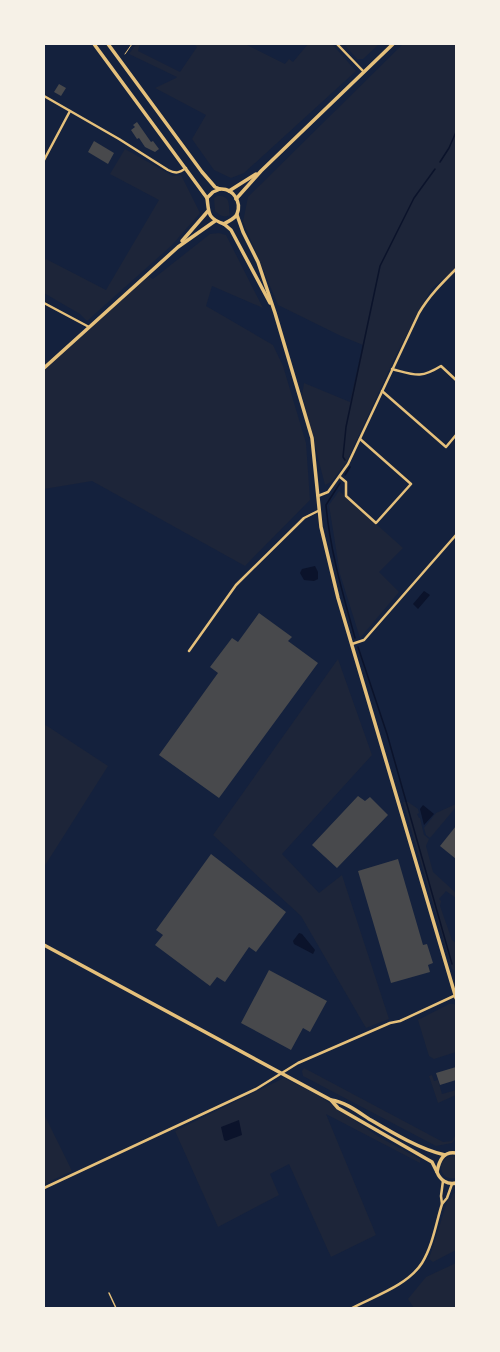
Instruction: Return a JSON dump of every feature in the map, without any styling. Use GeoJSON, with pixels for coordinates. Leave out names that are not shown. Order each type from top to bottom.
{"type":"FeatureCollection","features":[{"type":"Feature","properties":{"kind":"street"},"geometry":{"type":"LineString","coordinates":[[94,44],[207,198],[210,216],[215,221],[224,224],[233,233],[275,313]]}},
{"type":"Feature","properties":{"kind":"street"},"geometry":{"type":"LineString","coordinates":[[44,1188],[254,1090],[298,1063],[456,996],[325,550],[318,511],[312,438],[275,313],[258,262],[242,232],[237,215],[238,207],[236,199],[234,194],[229,190],[215,187],[202,172],[108,44]]}},
{"type":"Feature","properties":{"kind":"street"},"geometry":{"type":"LineString","coordinates":[[337,44],[364,72]]}},
{"type":"Feature","properties":{"kind":"street"},"geometry":{"type":"LineString","coordinates":[[236,199],[261,171],[393,44]]}},
{"type":"Feature","properties":{"kind":"street"},"geometry":{"type":"LineString","coordinates":[[44,96],[70,110],[168,170],[178,173],[186,168]]}},
{"type":"Feature","properties":{"kind":"street"},"geometry":{"type":"LineString","coordinates":[[44,160],[70,110]]}},
{"type":"Feature","properties":{"kind":"street"},"geometry":{"type":"LineString","coordinates":[[229,190],[261,171]]}},
{"type":"Feature","properties":{"kind":"street"},"geometry":{"type":"LineString","coordinates":[[207,198],[213,192],[220,189]]}},
{"type":"Feature","properties":{"kind":"street"},"geometry":{"type":"LineString","coordinates":[[178,247],[208,211]]}},
{"type":"Feature","properties":{"kind":"street"},"geometry":{"type":"LineString","coordinates":[[224,224],[237,215]]}},
{"type":"Feature","properties":{"kind":"street"},"geometry":{"type":"LineString","coordinates":[[44,368],[178,247],[215,221]]}},
{"type":"Feature","properties":{"kind":"street"},"geometry":{"type":"LineString","coordinates":[[317,496],[328,492],[348,464],[418,313],[427,299],[456,269]]}},
{"type":"Feature","properties":{"kind":"street"},"geometry":{"type":"LineString","coordinates":[[44,303],[89,327]]}},
{"type":"Feature","properties":{"kind":"street"},"geometry":{"type":"LineString","coordinates":[[392,369],[416,375],[429,374],[441,366],[456,380]]}},
{"type":"Feature","properties":{"kind":"street"},"geometry":{"type":"LineString","coordinates":[[382,391],[446,447],[456,434]]}},
{"type":"Feature","properties":{"kind":"street"},"geometry":{"type":"LineString","coordinates":[[340,477],[346,482],[346,496],[376,523],[411,484],[360,439]]}},
{"type":"Feature","properties":{"kind":"street"},"geometry":{"type":"LineString","coordinates":[[189,651],[241,580],[304,518],[318,511]]}},
{"type":"Feature","properties":{"kind":"street"},"geometry":{"type":"LineString","coordinates":[[352,644],[364,640],[456,535]]}},
{"type":"Feature","properties":{"kind":"street"},"geometry":{"type":"LineString","coordinates":[[44,945],[282,1072],[331,1100],[338,1108],[432,1162],[438,1177],[442,1181],[454,1183],[447,1198],[442,1204]]}},
{"type":"Feature","properties":{"kind":"street"},"geometry":{"type":"LineString","coordinates":[[331,1100],[340,1101],[382,1126],[429,1150],[445,1155],[454,1153],[456,1148]]}},
{"type":"Feature","properties":{"kind":"street"},"geometry":{"type":"LineString","coordinates":[[436,1172],[439,1161],[445,1155]]}},
{"type":"Feature","properties":{"kind":"street"},"geometry":{"type":"LineString","coordinates":[[352,1308],[402,1282],[419,1267],[429,1249],[442,1204],[442,1181]]}},
{"type":"Feature","properties":{"kind":"lane"},"geometry":{"type":"LineString","coordinates":[[109,1293],[116,1308]]}},
{"type":"Feature","properties":{"kind":"path"},"geometry":{"type":"LineString","coordinates":[[125,54],[132,44]]}},
{"type":"Feature","properties":{"kind":"shaded area"},"geometry":{"type":"Polygon","coordinates":[[[136,44],[140,44],[138,51],[180,72],[197,47],[194,44],[245,44],[285,64],[289,59],[293,62],[308,44],[332,44],[356,71],[244,173],[231,178],[214,170],[192,139],[206,115],[155,88],[177,77],[129,54],[136,44]]]}},
{"type":"Feature","properties":{"kind":"shaded area"},"geometry":{"type":"Polygon","coordinates":[[[344,44],[379,44],[363,59],[357,59],[344,44]]]}},
{"type":"Feature","properties":{"kind":"shaded area"},"geometry":{"type":"Polygon","coordinates":[[[403,44],[456,44],[456,268],[431,289],[395,357],[346,463],[331,482],[325,485],[302,395],[304,383],[350,402],[363,345],[341,336],[278,305],[243,222],[248,197],[403,44]]]}},
{"type":"Feature","properties":{"kind":"shaded area"},"geometry":{"type":"Polygon","coordinates":[[[125,149],[173,176],[181,175],[200,213],[172,245],[87,321],[80,314],[44,293],[44,261],[46,259],[106,290],[159,200],[110,174],[125,149]]]}},
{"type":"Feature","properties":{"kind":"shaded area"},"geometry":{"type":"Polygon","coordinates":[[[217,196],[222,196],[227,199],[230,215],[222,216],[215,211],[214,198],[217,196]]]}},
{"type":"Feature","properties":{"kind":"shaded area"},"geometry":{"type":"Polygon","coordinates":[[[219,233],[226,235],[263,308],[212,286],[206,306],[273,345],[283,366],[306,443],[310,500],[245,566],[92,481],[44,489],[44,368],[146,275],[153,279],[210,234],[219,233]]]}},
{"type":"Feature","properties":{"kind":"shaded area"},"geometry":{"type":"Polygon","coordinates":[[[339,491],[403,548],[379,572],[399,592],[360,638],[340,574],[329,505],[339,491]]]}},
{"type":"Feature","properties":{"kind":"shaded area"},"geometry":{"type":"Polygon","coordinates":[[[315,566],[318,572],[318,579],[314,581],[304,580],[300,573],[302,569],[315,566]]]}},
{"type":"Feature","properties":{"kind":"shaded area"},"geometry":{"type":"Polygon","coordinates":[[[424,591],[430,595],[418,609],[413,604],[424,591]]]}},
{"type":"Feature","properties":{"kind":"shaded area"},"geometry":{"type":"Polygon","coordinates":[[[338,659],[372,755],[282,854],[319,893],[342,875],[389,1019],[366,1028],[301,916],[213,835],[338,659]]]}},
{"type":"Feature","properties":{"kind":"shaded area"},"geometry":{"type":"Polygon","coordinates":[[[44,724],[108,766],[44,867],[44,724]]]}},
{"type":"Feature","properties":{"kind":"shaded area"},"geometry":{"type":"Polygon","coordinates":[[[403,802],[408,802],[418,809],[419,813],[417,814],[420,818],[424,835],[429,839],[426,846],[433,872],[456,893],[456,898],[446,891],[439,899],[441,901],[440,906],[452,940],[456,943],[456,971],[452,969],[403,802]]]}},
{"type":"Feature","properties":{"kind":"shaded area"},"geometry":{"type":"Polygon","coordinates":[[[456,804],[456,807],[430,838],[426,835],[424,828],[436,813],[456,804]]]}},
{"type":"Feature","properties":{"kind":"shaded area"},"geometry":{"type":"Polygon","coordinates":[[[423,805],[434,814],[424,825],[420,809],[423,805]]]}},
{"type":"Feature","properties":{"kind":"shaded area"},"geometry":{"type":"Polygon","coordinates":[[[299,933],[302,934],[315,950],[313,954],[294,944],[293,941],[299,933]]]}},
{"type":"Feature","properties":{"kind":"shaded area"},"geometry":{"type":"Polygon","coordinates":[[[449,1004],[454,1004],[456,1006],[456,1052],[434,1059],[429,1056],[418,1020],[449,1004]]]}},
{"type":"Feature","properties":{"kind":"shaded area"},"geometry":{"type":"Polygon","coordinates":[[[304,1068],[443,1142],[452,1141],[456,1134],[456,1138],[452,1143],[436,1146],[303,1076],[302,1071],[304,1068]]]}},
{"type":"Feature","properties":{"kind":"shaded area"},"geometry":{"type":"Polygon","coordinates":[[[432,1075],[434,1081],[438,1080],[442,1094],[456,1090],[456,1095],[438,1103],[429,1076],[432,1075]]]}},
{"type":"Feature","properties":{"kind":"shaded area"},"geometry":{"type":"Polygon","coordinates":[[[284,1078],[318,1095],[379,1137],[420,1159],[420,1163],[326,1114],[376,1235],[331,1257],[289,1164],[270,1174],[279,1195],[218,1227],[175,1131],[284,1078]]]}},
{"type":"Feature","properties":{"kind":"shaded area"},"geometry":{"type":"Polygon","coordinates":[[[44,1114],[72,1171],[44,1184],[44,1114]]]}},
{"type":"Feature","properties":{"kind":"shaded area"},"geometry":{"type":"Polygon","coordinates":[[[239,1120],[242,1135],[226,1141],[224,1140],[221,1127],[239,1120]]]}},
{"type":"Feature","properties":{"kind":"shaded area"},"geometry":{"type":"Polygon","coordinates":[[[452,1156],[456,1157],[456,1178],[446,1177],[441,1170],[443,1161],[452,1156]]]}},
{"type":"Feature","properties":{"kind":"shaded area"},"geometry":{"type":"Polygon","coordinates":[[[456,1192],[456,1250],[433,1262],[429,1259],[448,1199],[451,1199],[453,1194],[456,1192]]]}},
{"type":"Feature","properties":{"kind":"shaded area"},"geometry":{"type":"Polygon","coordinates":[[[456,1263],[456,1308],[414,1308],[408,1299],[426,1277],[456,1263]]]}},
{"type":"Feature","properties":{"kind":"building"},"geometry":{"type":"Polygon","coordinates":[[[59,84],[66,88],[61,96],[54,92],[59,84]]]}},
{"type":"Feature","properties":{"kind":"building"},"geometry":{"type":"Polygon","coordinates":[[[137,122],[151,142],[153,141],[159,149],[155,152],[145,147],[131,130],[135,127],[133,125],[137,122]]]}},
{"type":"Feature","properties":{"kind":"building"},"geometry":{"type":"Polygon","coordinates":[[[94,141],[114,153],[108,164],[88,152],[94,141]]]}},
{"type":"Feature","properties":{"kind":"building"},"geometry":{"type":"Polygon","coordinates":[[[259,613],[292,637],[288,641],[318,663],[219,798],[159,755],[218,673],[210,667],[232,638],[238,642],[259,613]]]}},
{"type":"Feature","properties":{"kind":"building"},"geometry":{"type":"Polygon","coordinates":[[[358,796],[365,801],[370,797],[388,815],[337,868],[312,845],[358,796]]]}},
{"type":"Feature","properties":{"kind":"building"},"geometry":{"type":"Polygon","coordinates":[[[456,826],[456,859],[440,846],[456,826]]]}},
{"type":"Feature","properties":{"kind":"building"},"geometry":{"type":"Polygon","coordinates":[[[211,854],[286,912],[256,952],[249,947],[225,982],[217,977],[210,986],[155,945],[163,935],[156,930],[211,854]]]}},
{"type":"Feature","properties":{"kind":"building"},"geometry":{"type":"Polygon","coordinates":[[[398,859],[423,945],[427,944],[433,963],[428,965],[430,972],[391,983],[358,871],[398,859]]]}},
{"type":"Feature","properties":{"kind":"building"},"geometry":{"type":"Polygon","coordinates":[[[269,970],[327,1001],[310,1032],[303,1028],[291,1050],[241,1023],[269,970]]]}},
{"type":"Feature","properties":{"kind":"building"},"geometry":{"type":"Polygon","coordinates":[[[456,1067],[456,1080],[440,1085],[436,1073],[456,1067]]]}},
{"type":"Feature","properties":{"kind":"waterway"},"geometry":{"type":"LineString","coordinates":[[440,162],[449,148],[456,132]]}},
{"type":"Feature","properties":{"kind":"waterway"},"geometry":{"type":"LineString","coordinates":[[345,460],[343,457],[346,427],[380,266],[414,198],[435,169]]}},
{"type":"Feature","properties":{"kind":"waterway"},"geometry":{"type":"LineString","coordinates":[[345,475],[350,467]]}},
{"type":"Feature","properties":{"kind":"waterway"},"geometry":{"type":"LineString","coordinates":[[340,483],[326,505],[334,556],[355,638]]}},
{"type":"Feature","properties":{"kind":"waterway"},"geometry":{"type":"LineString","coordinates":[[358,647],[387,734],[452,964]]}}]}
